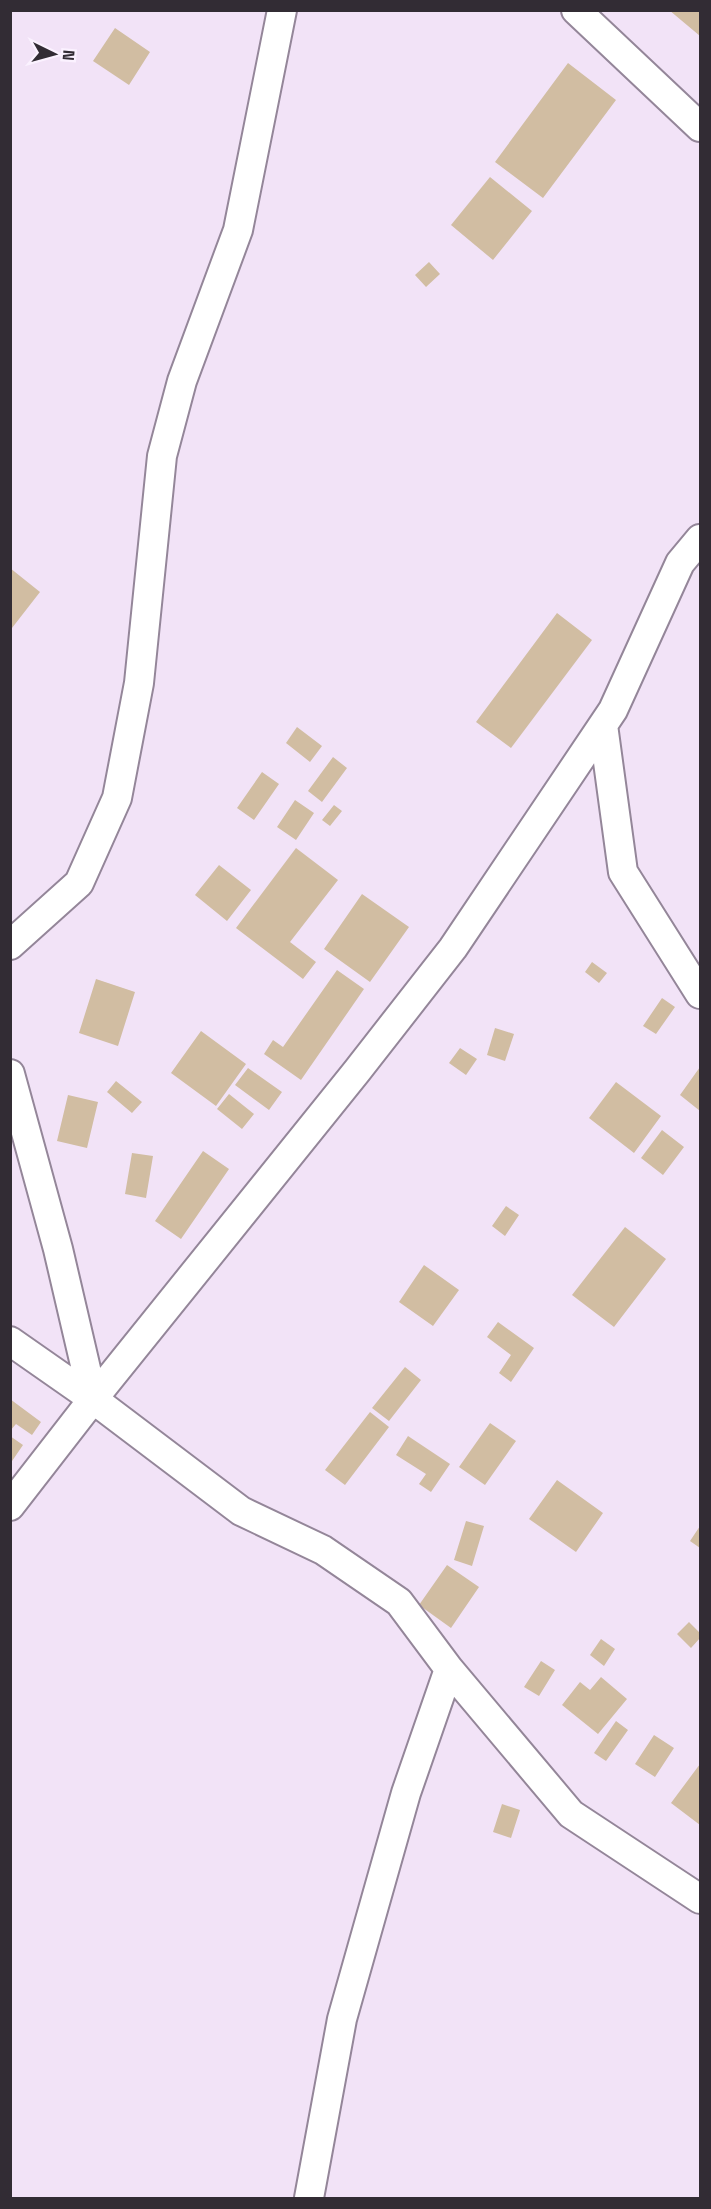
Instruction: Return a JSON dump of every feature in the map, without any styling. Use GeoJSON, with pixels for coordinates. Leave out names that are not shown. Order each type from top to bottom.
{"type":"FeatureCollection","features":[{"type":"Feature","properties":{"kind":"street"},"geometry":{"type":"LineString","coordinates":[[10,945],[79,883],[117,798],[139,683],[162,456],[182,381],[238,230],[282,10]]}},
{"type":"Feature","properties":{"kind":"street"},"geometry":{"type":"LineString","coordinates":[[576,10],[700,127]]}},
{"type":"Feature","properties":{"kind":"street"},"geometry":{"type":"LineString","coordinates":[[10,1506],[453,948],[613,710],[680,563],[700,539]]}},
{"type":"Feature","properties":{"kind":"street"},"geometry":{"type":"LineString","coordinates":[[603,725],[623,872],[700,994]]}},
{"type":"Feature","properties":{"kind":"street"},"geometry":{"type":"LineString","coordinates":[[10,1074],[58,1249],[93,1399]]}},
{"type":"Feature","properties":{"kind":"street"},"geometry":{"type":"LineString","coordinates":[[10,1341],[93,1399],[241,1511],[323,1550],[399,1602],[449,1669],[571,1814],[700,1899]]}},
{"type":"Feature","properties":{"kind":"street"},"geometry":{"type":"LineString","coordinates":[[309,2199],[342,2019],[406,1793],[449,1669]]}},
{"type":"Feature","properties":{"kind":"building"},"geometry":{"type":"Polygon","coordinates":[[[669,10],[700,10],[700,36],[669,10]]]}},
{"type":"Feature","properties":{"kind":"building"},"geometry":{"type":"Polygon","coordinates":[[[115,28],[150,52],[129,85],[93,61],[115,28]]]}},
{"type":"Feature","properties":{"kind":"building"},"geometry":{"type":"Polygon","coordinates":[[[568,63],[616,100],[543,198],[495,162],[568,63]]]}},
{"type":"Feature","properties":{"kind":"building"},"geometry":{"type":"Polygon","coordinates":[[[490,177],[532,211],[493,260],[451,225],[490,177]]]}},
{"type":"Feature","properties":{"kind":"building"},"geometry":{"type":"Polygon","coordinates":[[[429,262],[440,274],[426,287],[415,275],[429,262]]]}},
{"type":"Feature","properties":{"kind":"building"},"geometry":{"type":"Polygon","coordinates":[[[10,568],[40,592],[12,628],[10,627],[10,568]]]}},
{"type":"Feature","properties":{"kind":"building"},"geometry":{"type":"Polygon","coordinates":[[[557,613],[592,640],[511,748],[476,722],[557,613]]]}},
{"type":"Feature","properties":{"kind":"building"},"geometry":{"type":"Polygon","coordinates":[[[297,727],[322,746],[310,762],[286,743],[297,727]]]}},
{"type":"Feature","properties":{"kind":"building"},"geometry":{"type":"Polygon","coordinates":[[[333,757],[347,768],[322,802],[308,791],[333,757]]]}},
{"type":"Feature","properties":{"kind":"building"},"geometry":{"type":"Polygon","coordinates":[[[262,772],[279,784],[254,820],[237,808],[262,772]]]}},
{"type":"Feature","properties":{"kind":"building"},"geometry":{"type":"Polygon","coordinates":[[[295,800],[314,813],[296,840],[277,827],[295,800]]]}},
{"type":"Feature","properties":{"kind":"building"},"geometry":{"type":"Polygon","coordinates":[[[334,805],[342,811],[330,826],[322,820],[334,805]]]}},
{"type":"Feature","properties":{"kind":"building"},"geometry":{"type":"Polygon","coordinates":[[[296,848],[338,880],[290,942],[316,962],[303,979],[236,928],[296,848]]]}},
{"type":"Feature","properties":{"kind":"building"},"geometry":{"type":"Polygon","coordinates":[[[219,865],[251,890],[227,921],[195,895],[219,865]]]}},
{"type":"Feature","properties":{"kind":"building"},"geometry":{"type":"Polygon","coordinates":[[[362,894],[409,927],[370,982],[324,949],[362,894]]]}},
{"type":"Feature","properties":{"kind":"building"},"geometry":{"type":"Polygon","coordinates":[[[592,962],[607,973],[599,983],[585,972],[592,962]]]}},
{"type":"Feature","properties":{"kind":"building"},"geometry":{"type":"Polygon","coordinates":[[[337,970],[364,989],[301,1080],[264,1054],[273,1040],[283,1047],[337,970]]]}},
{"type":"Feature","properties":{"kind":"building"},"geometry":{"type":"Polygon","coordinates":[[[96,979],[135,992],[118,1046],[79,1033],[96,979]]]}},
{"type":"Feature","properties":{"kind":"building"},"geometry":{"type":"Polygon","coordinates":[[[662,998],[675,1007],[656,1034],[643,1026],[662,998]]]}},
{"type":"Feature","properties":{"kind":"building"},"geometry":{"type":"Polygon","coordinates":[[[495,1028],[514,1034],[505,1061],[487,1055],[495,1028]]]}},
{"type":"Feature","properties":{"kind":"building"},"geometry":{"type":"Polygon","coordinates":[[[201,1031],[246,1064],[216,1106],[171,1073],[201,1031]]]}},
{"type":"Feature","properties":{"kind":"building"},"geometry":{"type":"Polygon","coordinates":[[[460,1048],[477,1059],[466,1075],[449,1063],[460,1048]]]}},
{"type":"Feature","properties":{"kind":"building"},"geometry":{"type":"Polygon","coordinates":[[[700,1067],[700,1111],[680,1095],[700,1067]]]}},
{"type":"Feature","properties":{"kind":"building"},"geometry":{"type":"Polygon","coordinates":[[[248,1068],[282,1092],[269,1110],[235,1085],[248,1068]]]}},
{"type":"Feature","properties":{"kind":"building"},"geometry":{"type":"Polygon","coordinates":[[[116,1081],[142,1102],[132,1113],[107,1092],[116,1081]]]}},
{"type":"Feature","properties":{"kind":"building"},"geometry":{"type":"Polygon","coordinates":[[[616,1082],[661,1116],[634,1153],[589,1118],[616,1082]]]}},
{"type":"Feature","properties":{"kind":"building"},"geometry":{"type":"Polygon","coordinates":[[[229,1094],[254,1114],[242,1129],[217,1109],[229,1094]]]}},
{"type":"Feature","properties":{"kind":"building"},"geometry":{"type":"Polygon","coordinates":[[[68,1095],[98,1102],[87,1148],[57,1141],[68,1095]]]}},
{"type":"Feature","properties":{"kind":"building"},"geometry":{"type":"Polygon","coordinates":[[[662,1130],[684,1147],[663,1175],[641,1158],[662,1130]]]}},
{"type":"Feature","properties":{"kind":"building"},"geometry":{"type":"Polygon","coordinates":[[[203,1151],[229,1169],[181,1239],[155,1221],[203,1151]]]}},
{"type":"Feature","properties":{"kind":"building"},"geometry":{"type":"Polygon","coordinates":[[[132,1153],[153,1156],[146,1198],[125,1194],[132,1153]]]}},
{"type":"Feature","properties":{"kind":"building"},"geometry":{"type":"Polygon","coordinates":[[[506,1206],[519,1215],[505,1236],[492,1226],[506,1206]]]}},
{"type":"Feature","properties":{"kind":"building"},"geometry":{"type":"Polygon","coordinates":[[[625,1227],[666,1259],[614,1327],[572,1295],[625,1227]]]}},
{"type":"Feature","properties":{"kind":"building"},"geometry":{"type":"Polygon","coordinates":[[[424,1265],[459,1290],[433,1326],[399,1302],[424,1265]]]}},
{"type":"Feature","properties":{"kind":"building"},"geometry":{"type":"Polygon","coordinates":[[[498,1322],[534,1348],[511,1382],[499,1373],[511,1355],[487,1337],[498,1322]]]}},
{"type":"Feature","properties":{"kind":"building"},"geometry":{"type":"Polygon","coordinates":[[[405,1367],[421,1380],[389,1421],[372,1408],[405,1367]]]}},
{"type":"Feature","properties":{"kind":"building"},"geometry":{"type":"Polygon","coordinates":[[[10,1399],[41,1422],[32,1435],[16,1424],[10,1431],[10,1399]]]}},
{"type":"Feature","properties":{"kind":"building"},"geometry":{"type":"Polygon","coordinates":[[[370,1412],[389,1427],[345,1485],[325,1470],[370,1412]]]}},
{"type":"Feature","properties":{"kind":"building"},"geometry":{"type":"Polygon","coordinates":[[[490,1423],[516,1441],[485,1485],[459,1467],[490,1423]]]}},
{"type":"Feature","properties":{"kind":"building"},"geometry":{"type":"Polygon","coordinates":[[[10,1436],[23,1445],[10,1464],[10,1436]]]}},
{"type":"Feature","properties":{"kind":"building"},"geometry":{"type":"Polygon","coordinates":[[[408,1436],[450,1464],[431,1492],[419,1484],[426,1474],[396,1455],[408,1436]]]}},
{"type":"Feature","properties":{"kind":"building"},"geometry":{"type":"Polygon","coordinates":[[[557,1480],[603,1513],[576,1552],[529,1519],[557,1480]]]}},
{"type":"Feature","properties":{"kind":"building"},"geometry":{"type":"Polygon","coordinates":[[[466,1521],[484,1526],[472,1566],[454,1560],[466,1521]]]}},
{"type":"Feature","properties":{"kind":"building"},"geometry":{"type":"Polygon","coordinates":[[[700,1526],[700,1548],[690,1541],[700,1526]]]}},
{"type":"Feature","properties":{"kind":"building"},"geometry":{"type":"Polygon","coordinates":[[[447,1565],[479,1587],[451,1628],[419,1605],[447,1565]]]}},
{"type":"Feature","properties":{"kind":"building"},"geometry":{"type":"Polygon","coordinates":[[[689,1622],[700,1633],[700,1638],[691,1648],[677,1634],[689,1622]]]}},
{"type":"Feature","properties":{"kind":"building"},"geometry":{"type":"Polygon","coordinates":[[[601,1639],[615,1649],[604,1666],[590,1655],[601,1639]]]}},
{"type":"Feature","properties":{"kind":"building"},"geometry":{"type":"Polygon","coordinates":[[[541,1661],[555,1670],[539,1696],[524,1687],[541,1661]]]}},
{"type":"Feature","properties":{"kind":"building"},"geometry":{"type":"Polygon","coordinates":[[[601,1677],[627,1699],[598,1734],[562,1705],[580,1682],[590,1690],[601,1677]]]}},
{"type":"Feature","properties":{"kind":"building"},"geometry":{"type":"Polygon","coordinates":[[[616,1721],[628,1730],[606,1761],[594,1753],[616,1721]]]}},
{"type":"Feature","properties":{"kind":"building"},"geometry":{"type":"Polygon","coordinates":[[[654,1735],[674,1748],[655,1777],[635,1764],[654,1735]]]}},
{"type":"Feature","properties":{"kind":"building"},"geometry":{"type":"Polygon","coordinates":[[[700,1764],[700,1825],[671,1803],[700,1764]]]}},
{"type":"Feature","properties":{"kind":"building"},"geometry":{"type":"Polygon","coordinates":[[[502,1804],[520,1810],[511,1838],[493,1832],[502,1804]]]}}]}
